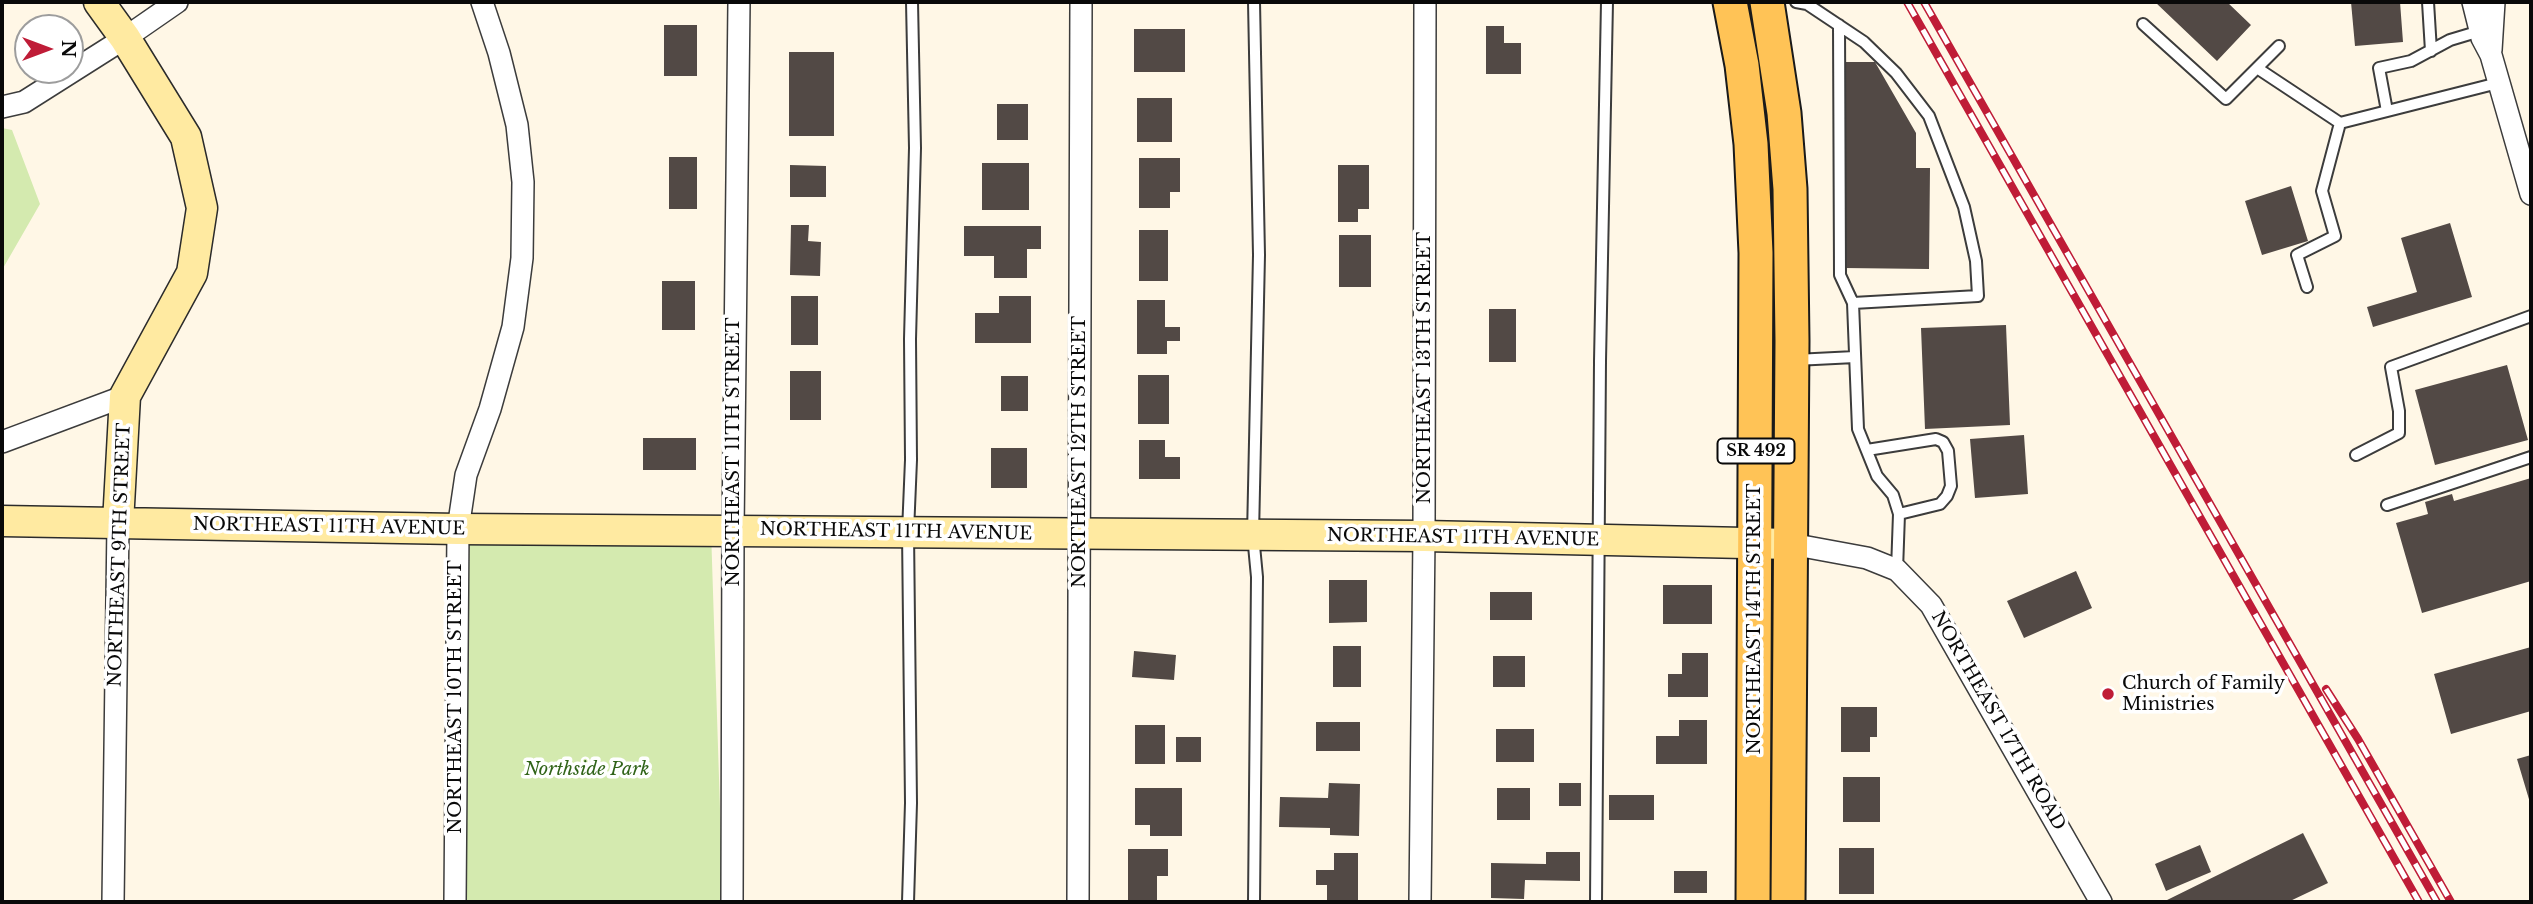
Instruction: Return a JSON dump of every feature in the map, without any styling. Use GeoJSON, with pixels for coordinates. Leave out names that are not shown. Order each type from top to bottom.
{"type":"FeatureCollection","features":[{"type":"Feature","properties":{"kind":"main road","name":"NORTHEAST 14TH STREET"},"geometry":{"type":"LineString","coordinates":[[1730,2],[1747,102],[1756,253],[1753,902]]}},
{"type":"Feature","properties":{"kind":"main road","name":"NORTHEAST 14TH STREET"},"geometry":{"type":"LineString","coordinates":[[1768,2],[1784,113],[1790,189],[1788,902]]}},
{"type":"Feature","properties":{"kind":"street","name":"NORTHEAST 9TH STREET"},"geometry":{"type":"LineString","coordinates":[[99,2],[125,38],[186,137],[202,208],[192,273],[125,396],[118,523],[113,902]]}},
{"type":"Feature","properties":{"kind":"street"},"geometry":{"type":"LineString","coordinates":[[2,107],[23,103],[177,2]]}},
{"type":"Feature","properties":{"kind":"street","name":"NORTHEAST 10TH STREET"},"geometry":{"type":"LineString","coordinates":[[455,902],[458,529],[466,475],[490,409],[513,327],[522,258],[523,182],[517,125],[499,53],[482,2]]}},
{"type":"Feature","properties":{"kind":"street","name":"NORTHEAST 11TH STREET"},"geometry":{"type":"LineString","coordinates":[[732,902],[738,2]]}},
{"type":"Feature","properties":{"kind":"street","name":"NORTHEAST 12TH STREET"},"geometry":{"type":"LineString","coordinates":[[1078,902],[1081,2]]}},
{"type":"Feature","properties":{"kind":"street","name":"NORTHEAST 13TH STREET"},"geometry":{"type":"LineString","coordinates":[[1420,902],[1425,2]]}},
{"type":"Feature","properties":{"kind":"street"},"geometry":{"type":"LineString","coordinates":[[2473,2],[2531,194]]}},
{"type":"Feature","properties":{"kind":"street"},"geometry":{"type":"LineString","coordinates":[[2491,55],[2494,2]]}},
{"type":"Feature","properties":{"kind":"street"},"geometry":{"type":"LineString","coordinates":[[2,442],[125,396]]}},
{"type":"Feature","properties":{"kind":"street","name":"NORTHEAST 11TH AVENUE"},"geometry":{"type":"LineString","coordinates":[[2,521],[458,529],[1424,536],[1791,544]]}},
{"type":"Feature","properties":{"kind":"street","name":"NORTHEAST 17TH ROAD"},"geometry":{"type":"LineString","coordinates":[[1791,544],[1867,558],[1897,570],[1931,605],[2102,902]]}},
{"type":"Feature","properties":{"kind":"lane"},"geometry":{"type":"LineString","coordinates":[[908,902],[911,803],[908,532],[915,148],[912,2]]}},
{"type":"Feature","properties":{"kind":"lane"},"geometry":{"type":"LineString","coordinates":[[1254,902],[1257,577],[1253,535],[1259,255],[1255,2]]}},
{"type":"Feature","properties":{"kind":"lane"},"geometry":{"type":"LineString","coordinates":[[1596,902],[1600,361],[1607,2]]}},
{"type":"Feature","properties":{"kind":"lane"},"geometry":{"type":"LineString","coordinates":[[1796,2],[1807,4],[1864,42],[1896,73],[1929,116],[1964,207],[1976,261],[1978,296],[1853,303]]}},
{"type":"Feature","properties":{"kind":"lane"},"geometry":{"type":"LineString","coordinates":[[2428,2],[2431,51]]}},
{"type":"Feature","properties":{"kind":"lane"},"geometry":{"type":"LineString","coordinates":[[2143,24],[2226,99],[2279,46]]}},
{"type":"Feature","properties":{"kind":"lane"},"geometry":{"type":"LineString","coordinates":[[1839,25],[1840,275],[1853,303],[1858,429],[1877,476],[1893,495],[1899,514],[1897,570]]}},
{"type":"Feature","properties":{"kind":"lane"},"geometry":{"type":"LineString","coordinates":[[2388,111],[2379,68],[2411,61],[2450,40],[2480,31]]}},
{"type":"Feature","properties":{"kind":"lane"},"geometry":{"type":"LineString","coordinates":[[2257,68],[2340,124],[2498,83]]}},
{"type":"Feature","properties":{"kind":"lane"},"geometry":{"type":"LineString","coordinates":[[2307,287],[2297,256],[2336,236],[2322,191],[2340,124]]}},
{"type":"Feature","properties":{"kind":"lane"},"geometry":{"type":"LineString","coordinates":[[2356,455],[2399,433],[2399,411],[2391,367],[2530,319]]}},
{"type":"Feature","properties":{"kind":"lane"},"geometry":{"type":"LineString","coordinates":[[1791,360],[1855,358]]}},
{"type":"Feature","properties":{"kind":"lane"},"geometry":{"type":"LineString","coordinates":[[1867,450],[1936,439],[1943,442],[1948,451],[1951,486],[1947,496],[1940,503],[1899,514]]}},
{"type":"Feature","properties":{"kind":"lane"},"geometry":{"type":"LineString","coordinates":[[2387,505],[2531,457]]}},
{"type":"Feature","properties":{"kind":"green space"},"geometry":{"type":"Polygon","coordinates":[[[2,128],[12,130],[40,204],[2,270],[2,128]]]}},
{"type":"Feature","properties":{"kind":"green space","name":"Northside Park"},"geometry":{"type":"Polygon","coordinates":[[[458,529],[711,530],[723,902],[455,902],[458,529]]]}},
{"type":"Feature","properties":{"kind":"building"},"geometry":{"type":"Polygon","coordinates":[[[2155,2],[2227,2],[2251,25],[2217,61],[2155,2]]]}},
{"type":"Feature","properties":{"kind":"building"},"geometry":{"type":"Polygon","coordinates":[[[2351,2],[2400,2],[2403,42],[2355,46],[2351,2]]]}},
{"type":"Feature","properties":{"kind":"building"},"geometry":{"type":"Polygon","coordinates":[[[664,25],[697,25],[697,76],[664,76],[664,25]]]}},
{"type":"Feature","properties":{"kind":"building"},"geometry":{"type":"Polygon","coordinates":[[[1486,26],[1504,26],[1504,43],[1521,43],[1521,74],[1486,74],[1486,26]]]}},
{"type":"Feature","properties":{"kind":"building"},"geometry":{"type":"Polygon","coordinates":[[[1134,29],[1185,29],[1185,72],[1134,72],[1134,29]]]}},
{"type":"Feature","properties":{"kind":"building"},"geometry":{"type":"Polygon","coordinates":[[[789,52],[834,52],[834,136],[789,136],[789,52]]]}},
{"type":"Feature","properties":{"kind":"building"},"geometry":{"type":"Polygon","coordinates":[[[1846,62],[1875,62],[1916,133],[1916,168],[1930,168],[1929,269],[1844,268],[1846,62]]]}},
{"type":"Feature","properties":{"kind":"building"},"geometry":{"type":"Polygon","coordinates":[[[1137,98],[1172,98],[1172,142],[1137,142],[1137,98]]]}},
{"type":"Feature","properties":{"kind":"building"},"geometry":{"type":"Polygon","coordinates":[[[997,104],[1028,104],[1028,140],[997,140],[997,104]]]}},
{"type":"Feature","properties":{"kind":"building"},"geometry":{"type":"Polygon","coordinates":[[[669,157],[697,157],[697,209],[669,209],[669,157]]]}},
{"type":"Feature","properties":{"kind":"building"},"geometry":{"type":"Polygon","coordinates":[[[1139,158],[1180,158],[1180,192],[1170,192],[1170,208],[1139,208],[1139,158]]]}},
{"type":"Feature","properties":{"kind":"building"},"geometry":{"type":"Polygon","coordinates":[[[982,163],[1029,163],[1029,210],[982,210],[982,163]]]}},
{"type":"Feature","properties":{"kind":"building"},"geometry":{"type":"Polygon","coordinates":[[[790,165],[826,166],[826,197],[790,197],[790,165]]]}},
{"type":"Feature","properties":{"kind":"building"},"geometry":{"type":"Polygon","coordinates":[[[1338,165],[1369,165],[1369,209],[1358,209],[1358,222],[1338,222],[1338,165]]]}},
{"type":"Feature","properties":{"kind":"building"},"geometry":{"type":"Polygon","coordinates":[[[2291,186],[2308,241],[2262,255],[2245,201],[2291,186]]]}},
{"type":"Feature","properties":{"kind":"building"},"geometry":{"type":"Polygon","coordinates":[[[2450,223],[2472,297],[2373,327],[2367,307],[2417,292],[2401,238],[2450,223]]]}},
{"type":"Feature","properties":{"kind":"building"},"geometry":{"type":"Polygon","coordinates":[[[791,225],[809,225],[808,241],[821,242],[820,276],[790,275],[791,225]]]}},
{"type":"Feature","properties":{"kind":"building"},"geometry":{"type":"Polygon","coordinates":[[[964,226],[1041,226],[1041,249],[1027,249],[1027,278],[994,278],[994,256],[964,256],[964,226]]]}},
{"type":"Feature","properties":{"kind":"building"},"geometry":{"type":"Polygon","coordinates":[[[1139,230],[1168,230],[1168,281],[1139,281],[1139,230]]]}},
{"type":"Feature","properties":{"kind":"building"},"geometry":{"type":"Polygon","coordinates":[[[1339,235],[1371,235],[1371,287],[1339,287],[1339,235]]]}},
{"type":"Feature","properties":{"kind":"building"},"geometry":{"type":"Polygon","coordinates":[[[662,281],[695,281],[695,330],[662,330],[662,281]]]}},
{"type":"Feature","properties":{"kind":"building"},"geometry":{"type":"Polygon","coordinates":[[[791,296],[818,296],[818,345],[791,345],[791,296]]]}},
{"type":"Feature","properties":{"kind":"building"},"geometry":{"type":"Polygon","coordinates":[[[999,296],[1031,296],[1031,343],[975,343],[975,313],[999,313],[999,296]]]}},
{"type":"Feature","properties":{"kind":"building"},"geometry":{"type":"Polygon","coordinates":[[[1137,300],[1165,300],[1165,327],[1180,327],[1180,341],[1167,341],[1167,354],[1137,354],[1137,300]]]}},
{"type":"Feature","properties":{"kind":"building"},"geometry":{"type":"Polygon","coordinates":[[[1489,309],[1516,309],[1516,362],[1489,362],[1489,309]]]}},
{"type":"Feature","properties":{"kind":"building"},"geometry":{"type":"Polygon","coordinates":[[[2006,325],[2010,425],[1925,429],[1921,328],[2006,325]]]}},
{"type":"Feature","properties":{"kind":"building"},"geometry":{"type":"Polygon","coordinates":[[[2507,365],[2528,440],[2435,465],[2415,390],[2507,365]]]}},
{"type":"Feature","properties":{"kind":"building"},"geometry":{"type":"Polygon","coordinates":[[[790,371],[821,371],[821,420],[790,420],[790,371]]]}},
{"type":"Feature","properties":{"kind":"building"},"geometry":{"type":"Polygon","coordinates":[[[1138,375],[1169,375],[1169,424],[1138,424],[1138,375]]]}},
{"type":"Feature","properties":{"kind":"building"},"geometry":{"type":"Polygon","coordinates":[[[1001,376],[1028,376],[1028,411],[1001,411],[1001,376]]]}},
{"type":"Feature","properties":{"kind":"building"},"geometry":{"type":"Polygon","coordinates":[[[2024,435],[2028,494],[1975,498],[1970,439],[2024,435]]]}},
{"type":"Feature","properties":{"kind":"building"},"geometry":{"type":"Polygon","coordinates":[[[643,438],[696,438],[696,470],[643,470],[643,438]]]}},
{"type":"Feature","properties":{"kind":"building"},"geometry":{"type":"Polygon","coordinates":[[[1139,440],[1165,440],[1165,457],[1180,457],[1180,479],[1139,479],[1139,440]]]}},
{"type":"Feature","properties":{"kind":"building"},"geometry":{"type":"Polygon","coordinates":[[[991,448],[1027,448],[1027,488],[991,488],[991,448]]]}},
{"type":"Feature","properties":{"kind":"building"},"geometry":{"type":"Polygon","coordinates":[[[2531,478],[2531,581],[2422,613],[2396,523],[2428,514],[2425,502],[2452,494],[2454,501],[2531,478]]]}},
{"type":"Feature","properties":{"kind":"building"},"geometry":{"type":"Polygon","coordinates":[[[2076,571],[2092,608],[2024,638],[2007,601],[2076,571]]]}},
{"type":"Feature","properties":{"kind":"building"},"geometry":{"type":"Polygon","coordinates":[[[1329,580],[1367,580],[1367,622],[1329,623],[1329,580]]]}},
{"type":"Feature","properties":{"kind":"building"},"geometry":{"type":"Polygon","coordinates":[[[1663,585],[1712,585],[1712,624],[1663,624],[1663,585]]]}},
{"type":"Feature","properties":{"kind":"building"},"geometry":{"type":"Polygon","coordinates":[[[1490,592],[1532,592],[1532,620],[1490,620],[1490,592]]]}},
{"type":"Feature","properties":{"kind":"building"},"geometry":{"type":"Polygon","coordinates":[[[1333,646],[1361,646],[1361,687],[1333,687],[1333,646]]]}},
{"type":"Feature","properties":{"kind":"building"},"geometry":{"type":"Polygon","coordinates":[[[2531,647],[2531,711],[2451,734],[2434,674],[2531,647]]]}},
{"type":"Feature","properties":{"kind":"building"},"geometry":{"type":"Polygon","coordinates":[[[1134,651],[1176,655],[1174,680],[1132,677],[1134,651]]]}},
{"type":"Feature","properties":{"kind":"building"},"geometry":{"type":"Polygon","coordinates":[[[1682,653],[1708,653],[1708,697],[1668,697],[1668,674],[1682,674],[1682,653]]]}},
{"type":"Feature","properties":{"kind":"building"},"geometry":{"type":"Polygon","coordinates":[[[1493,656],[1525,656],[1525,687],[1493,687],[1493,656]]]}},
{"type":"Feature","properties":{"kind":"building"},"geometry":{"type":"Polygon","coordinates":[[[1841,707],[1877,707],[1877,737],[1870,737],[1870,752],[1841,752],[1841,707]]]}},
{"type":"Feature","properties":{"kind":"building"},"geometry":{"type":"Polygon","coordinates":[[[1679,720],[1707,720],[1707,764],[1656,764],[1656,736],[1679,736],[1679,720]]]}},
{"type":"Feature","properties":{"kind":"building"},"geometry":{"type":"Polygon","coordinates":[[[1316,722],[1360,722],[1360,751],[1316,751],[1316,722]]]}},
{"type":"Feature","properties":{"kind":"building"},"geometry":{"type":"Polygon","coordinates":[[[1135,725],[1165,725],[1165,764],[1135,764],[1135,725]]]}},
{"type":"Feature","properties":{"kind":"building"},"geometry":{"type":"Polygon","coordinates":[[[1496,729],[1534,729],[1534,762],[1496,762],[1496,729]]]}},
{"type":"Feature","properties":{"kind":"building"},"geometry":{"type":"Polygon","coordinates":[[[1176,737],[1201,737],[1201,762],[1176,762],[1176,737]]]}},
{"type":"Feature","properties":{"kind":"building"},"geometry":{"type":"Polygon","coordinates":[[[2531,755],[2531,806],[2517,759],[2531,755]]]}},
{"type":"Feature","properties":{"kind":"building"},"geometry":{"type":"Polygon","coordinates":[[[1843,777],[1880,777],[1880,822],[1843,822],[1843,777]]]}},
{"type":"Feature","properties":{"kind":"building"},"geometry":{"type":"Polygon","coordinates":[[[1329,783],[1360,784],[1359,836],[1330,835],[1330,828],[1279,827],[1280,797],[1328,798],[1329,783]]]}},
{"type":"Feature","properties":{"kind":"building"},"geometry":{"type":"Polygon","coordinates":[[[1559,783],[1581,783],[1581,806],[1559,806],[1559,783]]]}},
{"type":"Feature","properties":{"kind":"building"},"geometry":{"type":"Polygon","coordinates":[[[1135,788],[1182,788],[1182,836],[1150,836],[1150,825],[1135,825],[1135,788]]]}},
{"type":"Feature","properties":{"kind":"building"},"geometry":{"type":"Polygon","coordinates":[[[1497,788],[1530,788],[1530,820],[1497,820],[1497,788]]]}},
{"type":"Feature","properties":{"kind":"building"},"geometry":{"type":"Polygon","coordinates":[[[1609,795],[1654,795],[1654,820],[1609,820],[1609,795]]]}},
{"type":"Feature","properties":{"kind":"building"},"geometry":{"type":"Polygon","coordinates":[[[2303,833],[2328,883],[2288,902],[2163,902],[2303,833]]]}},
{"type":"Feature","properties":{"kind":"building"},"geometry":{"type":"Polygon","coordinates":[[[2200,845],[2211,872],[2166,891],[2155,864],[2200,845]]]}},
{"type":"Feature","properties":{"kind":"building"},"geometry":{"type":"Polygon","coordinates":[[[1839,848],[1874,848],[1874,894],[1839,894],[1839,848]]]}},
{"type":"Feature","properties":{"kind":"building"},"geometry":{"type":"Polygon","coordinates":[[[1128,849],[1168,849],[1168,876],[1157,876],[1157,902],[1128,902],[1128,849]]]}},
{"type":"Feature","properties":{"kind":"building"},"geometry":{"type":"Polygon","coordinates":[[[1546,852],[1580,852],[1580,881],[1525,880],[1524,899],[1491,898],[1491,863],[1546,864],[1546,852]]]}},
{"type":"Feature","properties":{"kind":"building"},"geometry":{"type":"Polygon","coordinates":[[[1334,853],[1358,853],[1358,900],[1327,900],[1327,885],[1316,885],[1316,870],[1334,870],[1334,853]]]}},
{"type":"Feature","properties":{"kind":"building"},"geometry":{"type":"Polygon","coordinates":[[[1674,871],[1707,871],[1707,893],[1674,893],[1674,871]]]}},
{"type":"Feature","properties":{"kind":"railway"},"geometry":{"type":"LineString","coordinates":[[1907,2],[2419,902]]}},
{"type":"Feature","properties":{"kind":"railway"},"geometry":{"type":"LineString","coordinates":[[1924,2],[2437,902]]}},
{"type":"Feature","properties":{"kind":"railway"},"geometry":{"type":"LineString","coordinates":[[2326,689],[2358,739],[2451,902]]}},
{"type":"Feature","properties":{"kind":"place","name":"Church of Family Ministries"},"geometry":{"type":"Point","coordinates":[2108,694]}}]}
